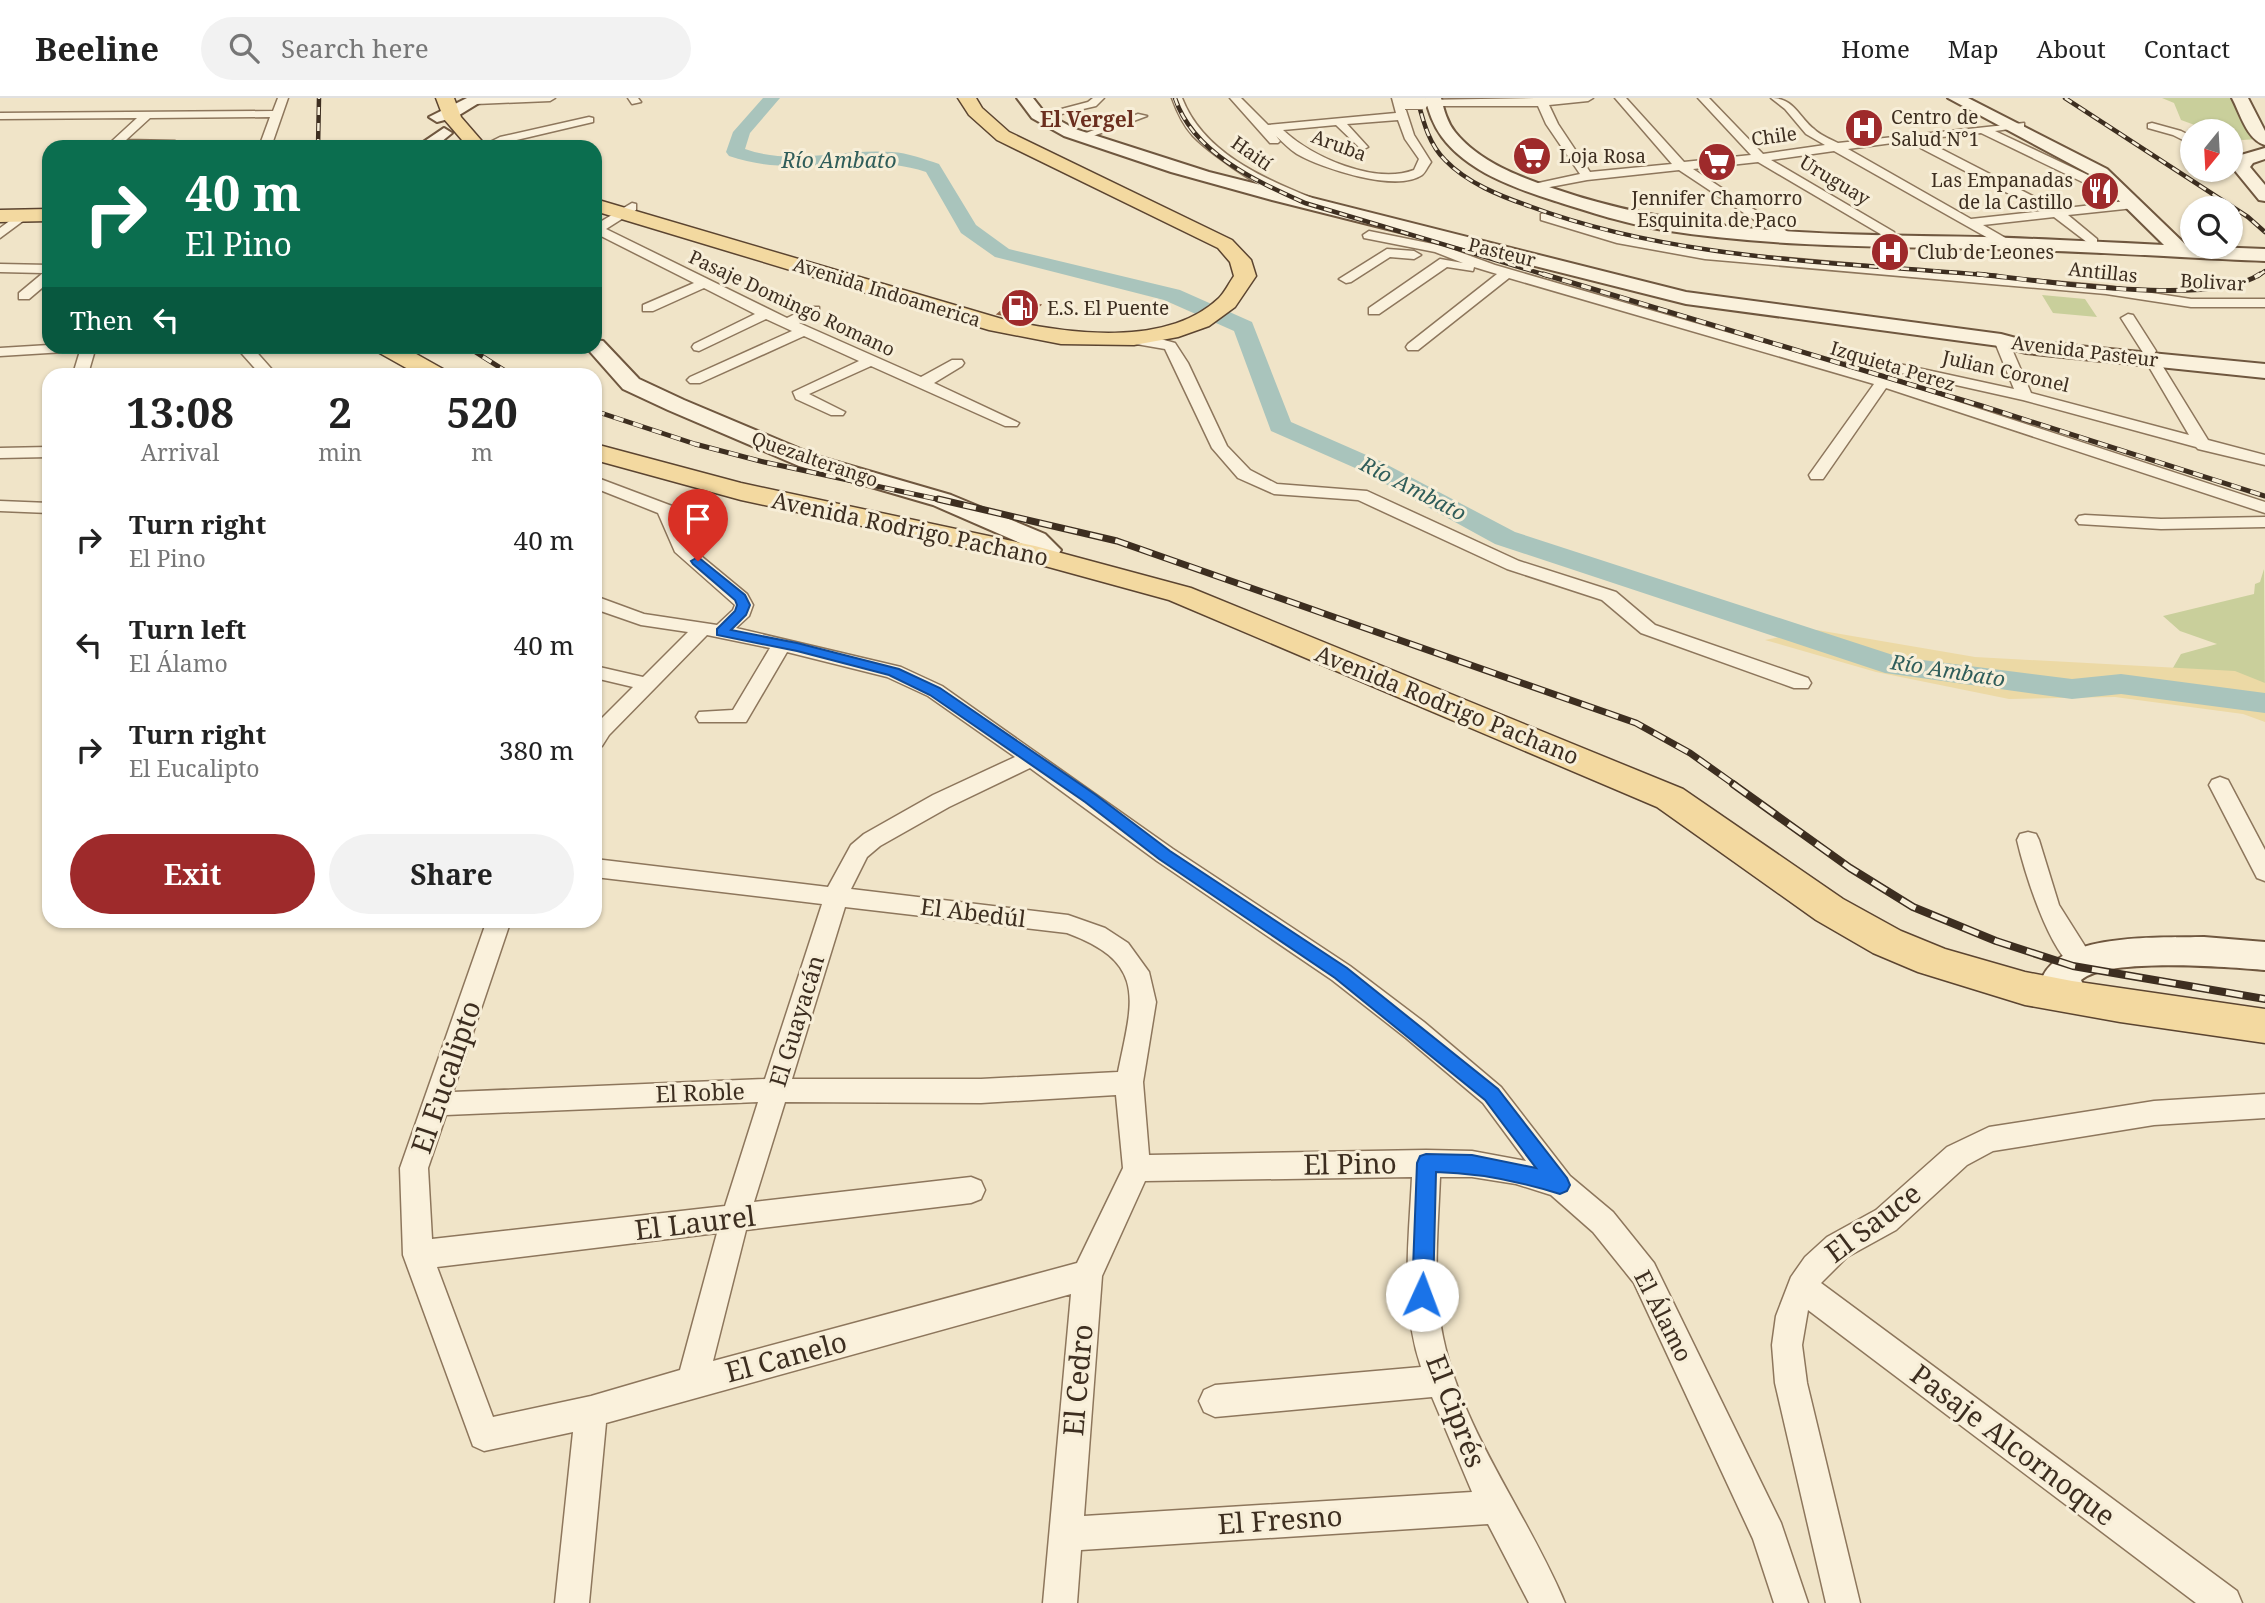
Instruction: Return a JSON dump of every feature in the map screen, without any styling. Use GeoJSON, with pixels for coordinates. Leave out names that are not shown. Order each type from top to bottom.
{"type":"FeatureCollection","features":[{"type":"Feature","properties":{"kind":"main road"},"geometry":{"type":"LineString","coordinates":[[430,98],[471,140]]}},
{"type":"Feature","properties":{"kind":"main road","name":"Avenida Indoamerica"},"geometry":{"type":"LineString","coordinates":[[602,199],[627,210],[1025,333],[1081,339],[1124,338],[1191,325],[1213,315],[1227,304],[1245,276],[1240,260],[1225,244],[1196,234],[983,132],[968,119],[957,98]]}},
{"type":"Feature","properties":{"kind":"main road","name":"Avenida Indoamerica"},"geometry":{"type":"LineString","coordinates":[[967,98],[975,111],[1003,136],[1196,234]]}},
{"type":"Feature","properties":{"kind":"main road"},"geometry":{"type":"LineString","coordinates":[[444,115],[454,140]]}},
{"type":"Feature","properties":{"kind":"main road","name":"Avenida Indoamerica"},"geometry":{"type":"LineString","coordinates":[[602,206],[627,210],[1036,326],[1090,331],[1156,331]]}},
{"type":"Feature","properties":{"kind":"main road"},"geometry":{"type":"LineString","coordinates":[[8,222],[42,216]]}},
{"type":"Feature","properties":{"kind":"main road"},"geometry":{"type":"LineString","coordinates":[[8,222],[42,221]]}},
{"type":"Feature","properties":{"kind":"main road"},"geometry":{"type":"LineString","coordinates":[[371,354],[396,368]]}},
{"type":"Feature","properties":{"kind":"main road"},"geometry":{"type":"LineString","coordinates":[[398,354],[423,368]]}},
{"type":"Feature","properties":{"kind":"main road","name":"Avenida Rodrigo Pachano"},"geometry":{"type":"LineString","coordinates":[[602,444],[753,486],[1103,561],[1153,575],[1672,779],[1715,803],[1828,893],[1878,921],[1961,956],[2071,978],[2265,1010]]}},
{"type":"Feature","properties":{"kind":"main road","name":"Avenida Rodrigo Pachano"},"geometry":{"type":"LineString","coordinates":[[602,454],[759,497],[1105,571],[1180,594],[1670,798],[1721,831],[1812,900],[1886,942],[1945,968],[1977,978],[2071,978],[2265,1026]]}},
{"type":"Feature","properties":{"kind":"street"},"geometry":{"type":"LineString","coordinates":[[268,140],[283,98]]}},
{"type":"Feature","properties":{"kind":"street"},"geometry":{"type":"LineString","coordinates":[[428,140],[444,115],[477,100],[550,98]]}},
{"type":"Feature","properties":{"kind":"street","name":"Pasteur"},"geometry":{"type":"LineString","coordinates":[[1025,98],[1040,116],[1081,137],[1282,199],[1330,208],[1686,298],[2001,340]]}},
{"type":"Feature","properties":{"kind":"street"},"geometry":{"type":"LineString","coordinates":[[1040,116],[1092,104],[1099,98]]}},
{"type":"Feature","properties":{"kind":"street","name":"Haití"},"geometry":{"type":"LineString","coordinates":[[1177,98],[1189,123],[1233,163],[1269,186],[1330,208]]}},
{"type":"Feature","properties":{"kind":"street"},"geometry":{"type":"LineString","coordinates":[[1235,98],[1270,128],[1289,160]]}},
{"type":"Feature","properties":{"kind":"street"},"geometry":{"type":"LineString","coordinates":[[1270,128],[1404,116],[1400,102],[1588,98]]}},
{"type":"Feature","properties":{"kind":"street"},"geometry":{"type":"LineString","coordinates":[[1620,98],[1681,166],[1781,234],[1889,235],[2180,247]]}},
{"type":"Feature","properties":{"kind":"street","name":"Uruguay"},"geometry":{"type":"LineString","coordinates":[[1703,98],[1760,158],[1889,235]]}},
{"type":"Feature","properties":{"kind":"street"},"geometry":{"type":"LineString","coordinates":[[1776,98],[1789,107],[1810,132],[2001,241]]}},
{"type":"Feature","properties":{"kind":"street"},"geometry":{"type":"LineString","coordinates":[[1956,98],[2088,165],[2180,239]]}},
{"type":"Feature","properties":{"kind":"street"},"geometry":{"type":"LineString","coordinates":[[1973,98],[2013,126],[2118,173],[2180,237]]}},
{"type":"Feature","properties":{"kind":"street"},"geometry":{"type":"LineString","coordinates":[[2240,98],[2264,138]]}},
{"type":"Feature","properties":{"kind":"street"},"geometry":{"type":"LineString","coordinates":[[2256,98],[2264,138]]}},
{"type":"Feature","properties":{"kind":"street"},"geometry":{"type":"LineString","coordinates":[[1435,101],[1439,123],[1469,153],[1505,176],[1537,187],[1659,217],[1781,234],[2180,248]]}},
{"type":"Feature","properties":{"kind":"street"},"geometry":{"type":"LineString","coordinates":[[1541,101],[1552,124],[1587,176]]}},
{"type":"Feature","properties":{"kind":"street"},"geometry":{"type":"LineString","coordinates":[[0,116],[278,114]]}},
{"type":"Feature","properties":{"kind":"street"},"geometry":{"type":"LineString","coordinates":[[119,140],[147,115]]}},
{"type":"Feature","properties":{"kind":"street","name":"Aruba"},"geometry":{"type":"LineString","coordinates":[[1270,128],[1300,151],[1326,163],[1376,177],[1399,178],[1418,172],[1424,162],[1424,157],[1409,136],[1404,116]]}},
{"type":"Feature","properties":{"kind":"street"},"geometry":{"type":"LineString","coordinates":[[1081,137],[1142,117]]}},
{"type":"Feature","properties":{"kind":"street"},"geometry":{"type":"LineString","coordinates":[[502,140],[589,120]]}},
{"type":"Feature","properties":{"kind":"street"},"geometry":{"type":"LineString","coordinates":[[1340,123],[1362,147]]}},
{"type":"Feature","properties":{"kind":"street","name":"Chile"},"geometry":{"type":"LineString","coordinates":[[1537,187],[1587,176],[1760,158],[1908,137],[2013,126]]}},
{"type":"Feature","properties":{"kind":"street"},"geometry":{"type":"LineString","coordinates":[[2152,126],[2180,135]]}},
{"type":"Feature","properties":{"kind":"street"},"geometry":{"type":"LineString","coordinates":[[1982,129],[2128,199]]}},
{"type":"Feature","properties":{"kind":"street"},"geometry":{"type":"LineString","coordinates":[[1908,137],[2060,215],[2092,243]]}},
{"type":"Feature","properties":{"kind":"street"},"geometry":{"type":"LineString","coordinates":[[2244,152],[2264,138]]}},
{"type":"Feature","properties":{"kind":"street"},"geometry":{"type":"LineString","coordinates":[[2264,138],[2241,167],[2265,210]]}},
{"type":"Feature","properties":{"kind":"street"},"geometry":{"type":"LineString","coordinates":[[1971,223],[2060,215],[2128,199]]}},
{"type":"Feature","properties":{"kind":"street","name":"Pasaje Domingo Romano"},"geometry":{"type":"LineString","coordinates":[[602,226],[627,210]]}},
{"type":"Feature","properties":{"kind":"street","name":"Antillas"},"geometry":{"type":"LineString","coordinates":[[1545,217],[1617,239],[1705,255],[2106,290],[2159,298]]}},
{"type":"Feature","properties":{"kind":"street","name":"Pasaje Domingo Romano"},"geometry":{"type":"LineString","coordinates":[[602,232],[766,314],[1011,423]]}},
{"type":"Feature","properties":{"kind":"street"},"geometry":{"type":"LineString","coordinates":[[1369,235],[1438,248],[1502,275]]}},
{"type":"Feature","properties":{"kind":"street"},"geometry":{"type":"LineString","coordinates":[[2243,250],[2265,249]]}},
{"type":"Feature","properties":{"kind":"street"},"geometry":{"type":"LineString","coordinates":[[2243,252],[2265,256]]}},
{"type":"Feature","properties":{"kind":"street"},"geometry":{"type":"LineString","coordinates":[[1346,279],[1387,253],[1401,253],[1502,275]]}},
{"type":"Feature","properties":{"kind":"street"},"geometry":{"type":"LineString","coordinates":[[1374,311],[1445,262]]}},
{"type":"Feature","properties":{"kind":"street"},"geometry":{"type":"LineString","coordinates":[[0,268],[42,269]]}},
{"type":"Feature","properties":{"kind":"street"},"geometry":{"type":"LineString","coordinates":[[1413,347],[1502,275]]}},
{"type":"Feature","properties":{"kind":"street","name":"Izquieta Perez"},"geometry":{"type":"LineString","coordinates":[[1502,275],[1883,382],[2265,508]]}},
{"type":"Feature","properties":{"kind":"street"},"geometry":{"type":"LineString","coordinates":[[24,296],[42,281]]}},
{"type":"Feature","properties":{"kind":"street"},"geometry":{"type":"LineString","coordinates":[[648,308],[705,283]]}},
{"type":"Feature","properties":{"kind":"street","name":"Bolivar"},"geometry":{"type":"LineString","coordinates":[[2159,298],[2218,305],[2265,303]]}},
{"type":"Feature","properties":{"kind":"street"},"geometry":{"type":"LineString","coordinates":[[788,323],[814,310]]}},
{"type":"Feature","properties":{"kind":"street"},"geometry":{"type":"LineString","coordinates":[[699,347],[766,314]]}},
{"type":"Feature","properties":{"kind":"street"},"geometry":{"type":"LineString","coordinates":[[2129,318],[2204,446]]}},
{"type":"Feature","properties":{"kind":"street"},"geometry":{"type":"LineString","coordinates":[[695,380],[803,331]]}},
{"type":"Feature","properties":{"kind":"street","name":"Julian Coronel"},"geometry":{"type":"LineString","coordinates":[[1734,340],[1761,337],[1782,341],[2025,396],[2204,446],[2265,460]]}},
{"type":"Feature","properties":{"kind":"street"},"geometry":{"type":"LineString","coordinates":[[1124,338],[1150,340],[1170,346],[1181,363],[1220,448],[1244,474],[1274,489],[1361,495],[1513,565],[1609,596],[1648,629],[1801,683]]}},
{"type":"Feature","properties":{"kind":"street"},"geometry":{"type":"LineString","coordinates":[[2001,340],[2025,396]]}},
{"type":"Feature","properties":{"kind":"street","name":"Avenida Pasteur"},"geometry":{"type":"LineString","coordinates":[[2001,340],[2026,347],[2265,363]]}},
{"type":"Feature","properties":{"kind":"street"},"geometry":{"type":"LineString","coordinates":[[0,352],[42,350]]}},
{"type":"Feature","properties":{"kind":"street","name":"Quezalterango"},"geometry":{"type":"LineString","coordinates":[[602,353],[631,384],[676,405],[808,460],[942,500],[1036,540],[1048,550]]}},
{"type":"Feature","properties":{"kind":"street"},"geometry":{"type":"LineString","coordinates":[[249,354],[262,368]]}},
{"type":"Feature","properties":{"kind":"street","name":"Avenida Pasteur"},"geometry":{"type":"LineString","coordinates":[[2150,355],[2265,370]]}},
{"type":"Feature","properties":{"kind":"street"},"geometry":{"type":"LineString","coordinates":[[837,412],[801,397],[801,392],[870,361]]}},
{"type":"Feature","properties":{"kind":"street"},"geometry":{"type":"LineString","coordinates":[[920,384],[957,363]]}},
{"type":"Feature","properties":{"kind":"street"},"geometry":{"type":"LineString","coordinates":[[1817,475],[1883,382]]}},
{"type":"Feature","properties":{"kind":"street"},"geometry":{"type":"LineString","coordinates":[[0,453],[42,452]]}},
{"type":"Feature","properties":{"kind":"street"},"geometry":{"type":"LineString","coordinates":[[602,485],[666,510],[681,548],[740,598],[744,605],[742,612],[712,630],[647,684],[602,728]]}},
{"type":"Feature","properties":{"kind":"street"},"geometry":{"type":"LineString","coordinates":[[0,506],[42,508]]}},
{"type":"Feature","properties":{"kind":"street"},"geometry":{"type":"LineString","coordinates":[[2085,520],[2161,524],[2265,522]]}},
{"type":"Feature","properties":{"kind":"street","name":"El Álamo"},"geometry":{"type":"LineString","coordinates":[[602,605],[627,615],[782,644],[894,672],[935,691],[1165,855],[1341,973],[1415,1030],[1492,1095],[1560,1185],[1603,1222],[1644,1273],[1769,1535],[1791,1603]]}},
{"type":"Feature","properties":{"kind":"street"},"geometry":{"type":"LineString","coordinates":[[706,717],[739,717],[782,644]]}},
{"type":"Feature","properties":{"kind":"street"},"geometry":{"type":"LineString","coordinates":[[602,674],[647,684]]}},
{"type":"Feature","properties":{"kind":"street","name":"El Guayacán"},"geometry":{"type":"LineString","coordinates":[[692,1382],[735,1219],[836,896],[848,869],[859,851],[872,840],[941,801],[1030,759]]}},
{"type":"Feature","properties":{"kind":"street"},"geometry":{"type":"LineString","coordinates":[[2220,785],[2265,872]]}},
{"type":"Feature","properties":{"kind":"street"},"geometry":{"type":"LineString","coordinates":[[2028,840],[2071,978],[2170,950],[2265,956]]}},
{"type":"Feature","properties":{"kind":"street","name":"El Abedúl"},"geometry":{"type":"LineString","coordinates":[[602,869],[1068,924],[1113,942],[1137,970],[1143,1002],[1130,1083],[1131,1121],[1137,1168]]}},
{"type":"Feature","properties":{"kind":"street","name":"El Eucalipto"},"geometry":{"type":"LineString","coordinates":[[484,1435],[418,1255],[414,1168],[496,928]]}},
{"type":"Feature","properties":{"kind":"street","name":"El Roble"},"geometry":{"type":"LineString","coordinates":[[438,1104],[776,1090],[981,1091],[1130,1083]]}},
{"type":"Feature","properties":{"kind":"street","name":"El Sauce"},"geometry":{"type":"LineString","coordinates":[[1843,1603],[1791,1383],[1787,1345],[1791,1316],[1802,1287],[1815,1267],[1837,1247],[1886,1220],[1957,1156],[1989,1139],[2154,1113],[2265,1105]]}},
{"type":"Feature","properties":{"kind":"street","name":"El Ciprés"},"geometry":{"type":"LineString","coordinates":[[1426,1163],[1422,1295],[1426,1330],[1441,1381],[1495,1507],[1548,1603]]}},
{"type":"Feature","properties":{"kind":"street","name":"El Pino"},"geometry":{"type":"LineString","coordinates":[[1137,1168],[1472,1164],[1516,1171],[1560,1185]]}},
{"type":"Feature","properties":{"kind":"street","name":"El Cedro"},"geometry":{"type":"LineString","coordinates":[[1060,1603],[1087,1275],[1137,1168]]}},
{"type":"Feature","properties":{"kind":"street","name":"El Laurel"},"geometry":{"type":"LineString","coordinates":[[418,1255],[971,1191]]}},
{"type":"Feature","properties":{"kind":"street","name":"El Canelo"},"geometry":{"type":"LineString","coordinates":[[484,1435],[591,1412],[1087,1275]]}},
{"type":"Feature","properties":{"kind":"street","name":"Pasaje Alcornoque"},"geometry":{"type":"LineString","coordinates":[[1802,1287],[2225,1603]]}},
{"type":"Feature","properties":{"kind":"street"},"geometry":{"type":"LineString","coordinates":[[1215,1401],[1441,1381]]}},
{"type":"Feature","properties":{"kind":"street"},"geometry":{"type":"LineString","coordinates":[[572,1603],[591,1412]]}},
{"type":"Feature","properties":{"kind":"street","name":"El Fresno"},"geometry":{"type":"LineString","coordinates":[[1065,1534],[1495,1507]]}},
{"type":"Feature","properties":{"kind":"green space"},"geometry":{"type":"Polygon","coordinates":[[[2162,98],[2234,98],[2257,139],[2244,140],[2244,119],[2181,119],[2174,103],[2162,98]]]}},
{"type":"Feature","properties":{"kind":"green space"},"geometry":{"type":"Polygon","coordinates":[[[2042,295],[2085,299],[2097,317],[2053,313],[2042,295]]]}},
{"type":"Feature","properties":{"kind":"green space"},"geometry":{"type":"Polygon","coordinates":[[[2264,569],[2265,700],[2166,680],[2181,654],[2217,644],[2180,631],[2163,616],[2254,594],[2255,584],[2260,582],[2264,569]]]}},
{"type":"Feature","properties":{"kind":"sand"},"geometry":{"type":"Polygon","coordinates":[[[1817,630],[1975,657],[2235,671],[2265,683],[2265,722],[2243,714],[2115,697],[2009,699],[1876,672],[1765,640],[1817,630]]]}},
{"type":"Feature","properties":{"kind":"building","name":"E.S. El Puente"},"geometry":{"type":"Polygon","coordinates":[[[1014,300],[1040,305],[1024,319],[998,314],[1014,300]]]}},
{"type":"Feature","properties":{"kind":"waterway","name":"Río Ambato"},"geometry":{"type":"LineString","coordinates":[[772,98],[742,132],[735,152],[772,162],[891,157],[933,168],[968,229],[1002,253],[1172,295],[1244,327],[1280,426],[1371,466],[1505,538],[1896,666],[2072,689],[2121,684],[2265,703]]}},
{"type":"Feature","properties":{"kind":"railway"},"geometry":{"type":"LineString","coordinates":[[318,140],[319,98]]}},
{"type":"Feature","properties":{"kind":"railway"},"geometry":{"type":"LineString","coordinates":[[1175,98],[1196,135],[1211,150],[1247,175],[1286,194],[1305,203],[1549,276]]}},
{"type":"Feature","properties":{"kind":"railway"},"geometry":{"type":"LineString","coordinates":[[1417,98],[1434,146],[1445,160],[1463,175],[1507,198],[1585,224],[1701,249],[1819,262],[1989,275]]}},
{"type":"Feature","properties":{"kind":"railway"},"geometry":{"type":"LineString","coordinates":[[2065,98],[2248,217],[2265,232]]}},
{"type":"Feature","properties":{"kind":"railway"},"geometry":{"type":"LineString","coordinates":[[2258,276],[2265,271]]}},
{"type":"Feature","properties":{"kind":"railway"},"geometry":{"type":"LineString","coordinates":[[1543,274],[1982,406],[2265,496]]}},
{"type":"Feature","properties":{"kind":"railway"},"geometry":{"type":"LineString","coordinates":[[1977,274],[1989,275]]}},
{"type":"Feature","properties":{"kind":"railway"},"geometry":{"type":"LineString","coordinates":[[1989,275],[2081,286],[2166,291],[2237,284],[2260,274]]}},
{"type":"Feature","properties":{"kind":"railway"},"geometry":{"type":"LineString","coordinates":[[1989,275],[1997,276]]}},
{"type":"Feature","properties":{"kind":"railway"},"geometry":{"type":"LineString","coordinates":[[479,354],[501,368]]}},
{"type":"Feature","properties":{"kind":"railway"},"geometry":{"type":"LineString","coordinates":[[602,413],[695,444],[764,462],[946,501]]}},
{"type":"Feature","properties":{"kind":"railway"},"geometry":{"type":"LineString","coordinates":[[938,499],[1117,541],[1636,723],[1690,753],[1735,785]]}},
{"type":"Feature","properties":{"kind":"railway"},"geometry":{"type":"LineString","coordinates":[[1733,784],[1850,868],[1913,907],[1996,941],[2073,966],[2265,999]]}},
{"type":"Feature","properties":{"kind":"place","name":"Centro de Salud N°1"},"geometry":{"type":"Point","coordinates":[1864,128]}},
{"type":"Feature","properties":{"kind":"place","name":"Loja Rosa"},"geometry":{"type":"Point","coordinates":[1532,156]}},
{"type":"Feature","properties":{"kind":"place","name":"Jennifer Chamorro Esquinita de Paco"},"geometry":{"type":"Point","coordinates":[1717,162]}},
{"type":"Feature","properties":{"kind":"place","name":"Las Empanadas de la Castillo"},"geometry":{"type":"Point","coordinates":[2100,191]}},
{"type":"Feature","properties":{"kind":"place","name":"Club de Leones"},"geometry":{"type":"Point","coordinates":[1890,252]}},
{"type":"Feature","properties":{"kind":"place","name":"E.S. El Puente"},"geometry":{"type":"Point","coordinates":[1020,308]}},
{"type":"Feature","properties":{"kind":"district","name":"El Vergel"},"geometry":{"type":"Point","coordinates":[1087,120]}},
{"type":"Feature","properties":{"kind":"route"},"geometry":{"type":"LineString","coordinates":[[698,561],[740,598],[744,605],[742,612],[721,632],[797,647],[894,672],[935,691],[1165,855],[1341,973],[1415,1030],[1492,1095],[1560,1185],[1516,1171],[1472,1164],[1426,1163],[1422,1295]]}}]}
